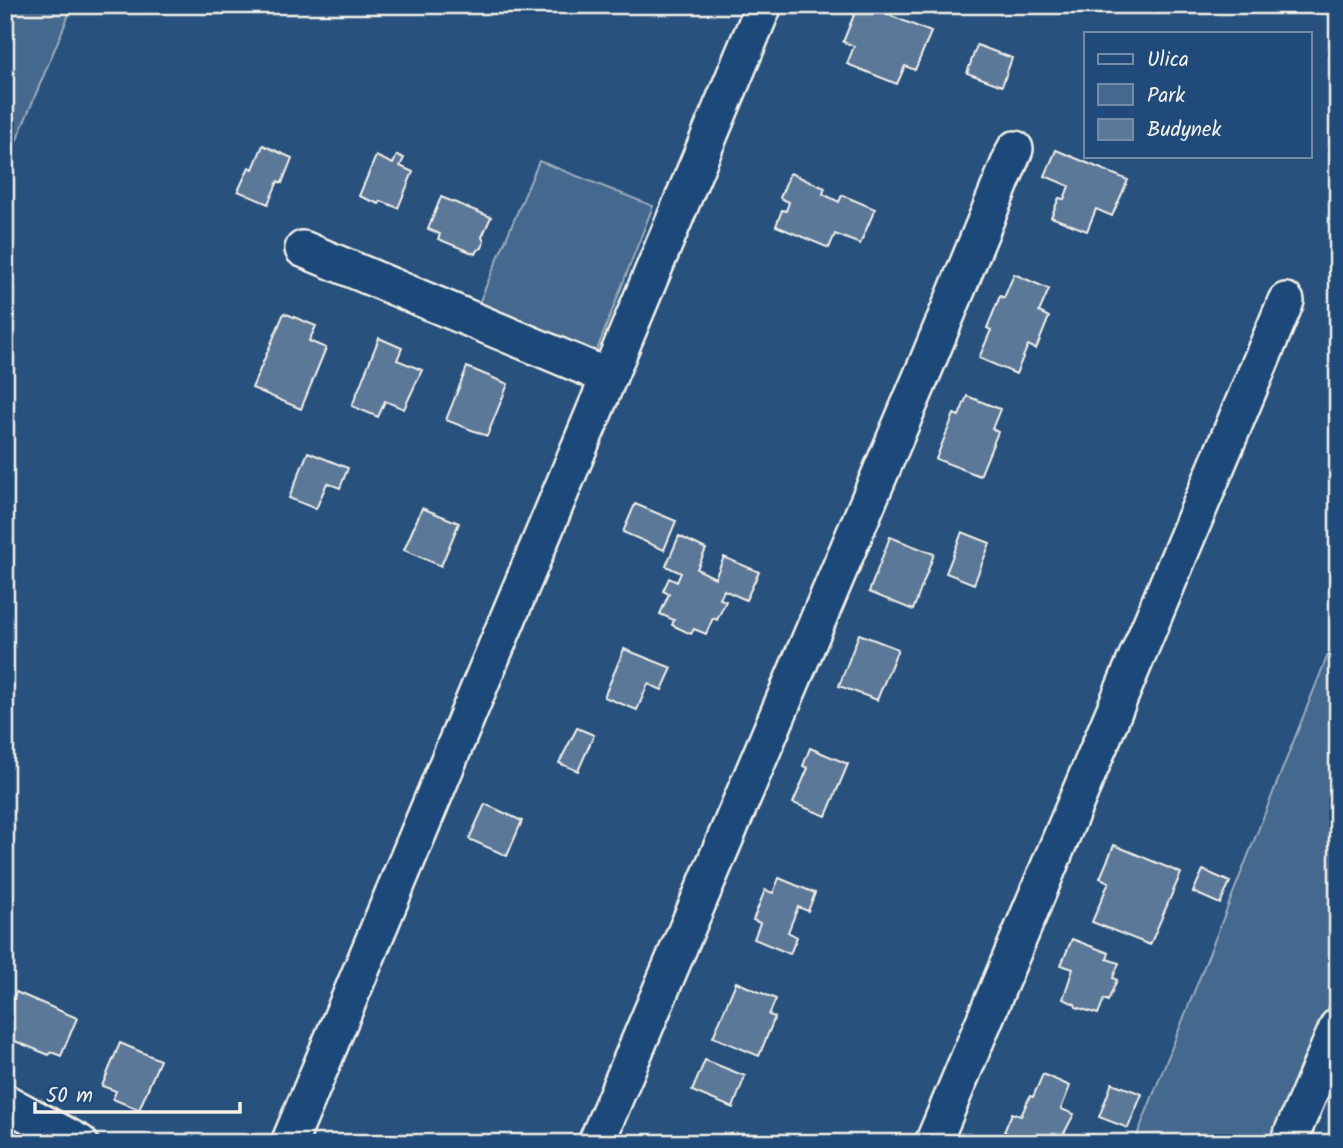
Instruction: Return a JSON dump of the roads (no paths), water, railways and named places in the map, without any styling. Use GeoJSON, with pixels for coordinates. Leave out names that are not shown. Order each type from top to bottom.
{"type":"FeatureCollection","features":[{"type":"Feature","properties":{"kind":"street"},"geometry":{"type":"LineString","coordinates":[[289,1143],[764,5]]}},
{"type":"Feature","properties":{"kind":"street"},"geometry":{"type":"LineString","coordinates":[[596,1143],[1015,149]]}},
{"type":"Feature","properties":{"kind":"street"},"geometry":{"type":"LineString","coordinates":[[303,248],[609,377]]}},
{"type":"Feature","properties":{"kind":"street"},"geometry":{"type":"LineString","coordinates":[[933,1143],[1286,301]]}},
{"type":"Feature","properties":{"kind":"street"},"geometry":{"type":"LineString","coordinates":[[1289,1143],[1338,1026]]}},
{"type":"Feature","properties":{"kind":"street"},"geometry":{"type":"LineString","coordinates":[[5,1102],[80,1143]]}}]}
